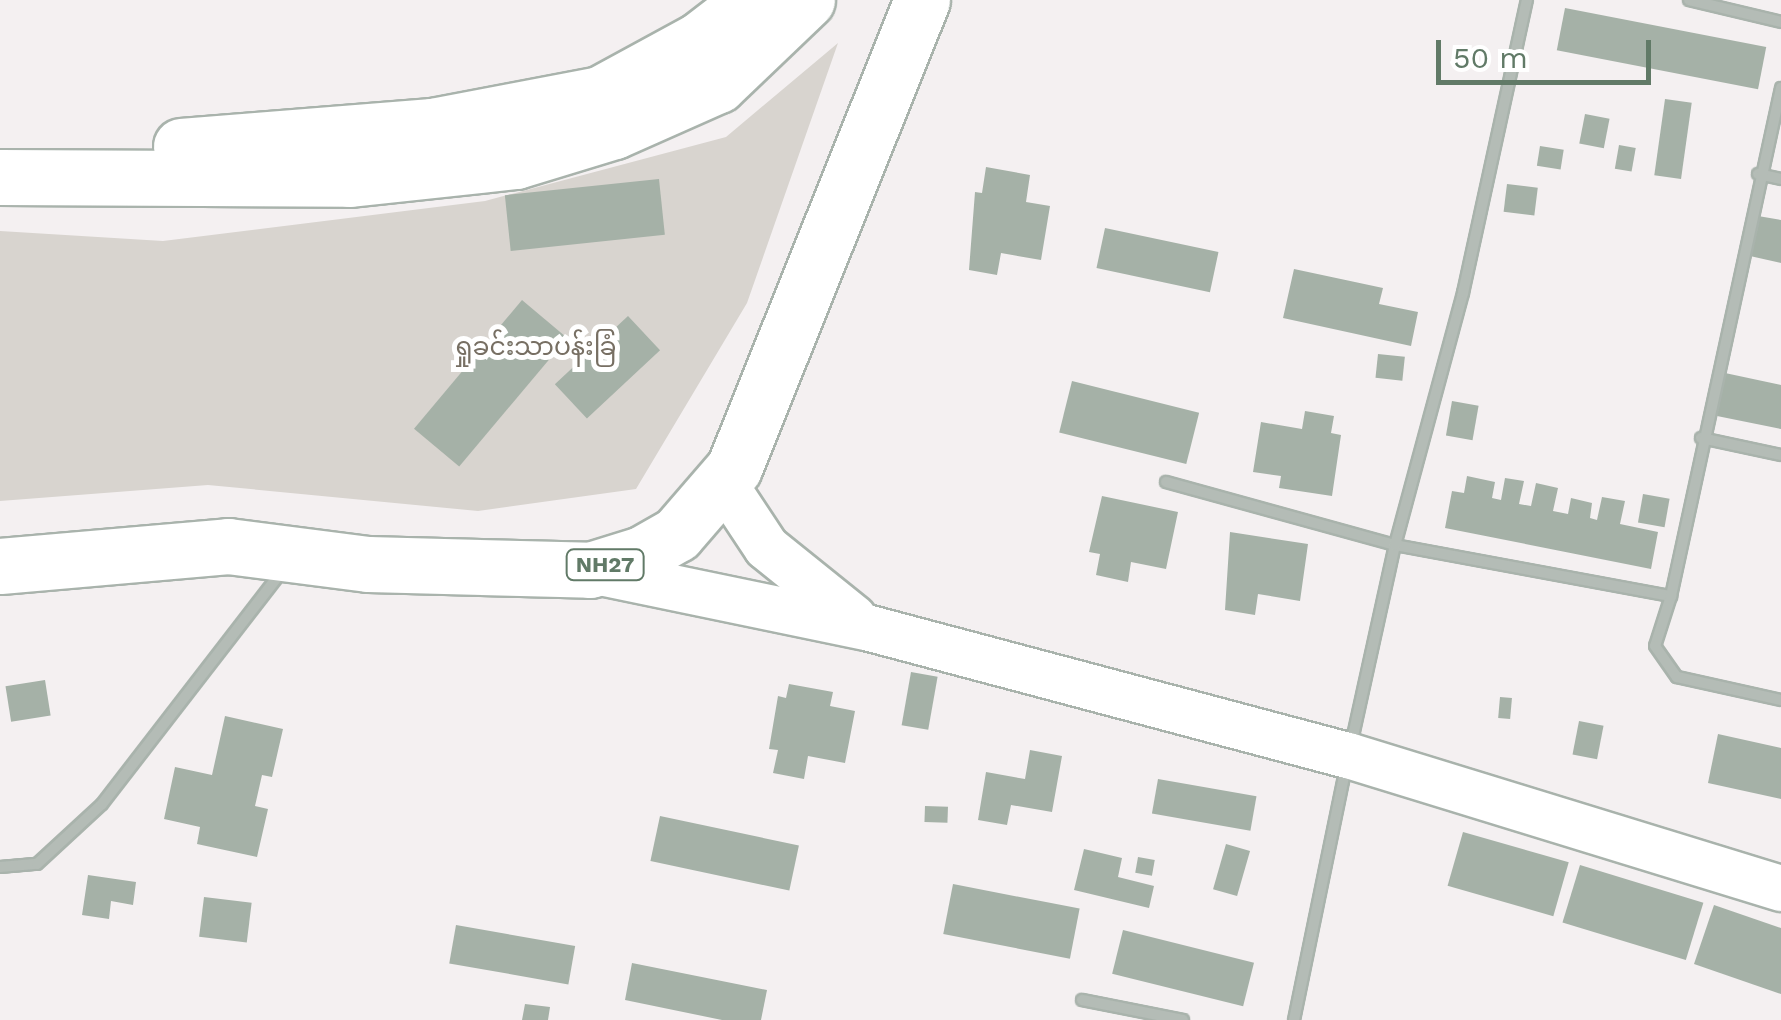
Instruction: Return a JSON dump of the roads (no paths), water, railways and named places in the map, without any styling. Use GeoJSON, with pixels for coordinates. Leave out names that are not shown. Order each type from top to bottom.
{"type":"FeatureCollection","features":[{"type":"Feature","properties":{"kind":"highway"},"geometry":{"type":"LineString","coordinates":[[0,146],[94,152],[318,137],[432,126],[600,94],[698,40],[751,0]]}},
{"type":"Feature","properties":{"kind":"highway"},"geometry":{"type":"LineString","coordinates":[[0,177],[350,180],[516,161],[614,131],[718,84],[807,0]]}},
{"type":"Feature","properties":{"kind":"highway","name":"NH27"},"geometry":{"type":"LineString","coordinates":[[901,0],[902,60]]}},
{"type":"Feature","properties":{"kind":"highway","name":"NH27"},"geometry":{"type":"LineString","coordinates":[[0,566],[228,546],[368,564],[590,570],[642,554],[676,534],[725,485],[902,60],[922,0]]}},
{"type":"Feature","properties":{"kind":"street"},"geometry":{"type":"LineString","coordinates":[[1294,1020],[1395,545],[1463,293],[1527,0]]}},
{"type":"Feature","properties":{"kind":"street"},"geometry":{"type":"LineString","coordinates":[[1688,0],[1781,22]]}},
{"type":"Feature","properties":{"kind":"street"},"geometry":{"type":"LineString","coordinates":[[1781,88],[1758,174],[1671,596],[1656,646],[1677,677],[1781,700]]}},
{"type":"Feature","properties":{"kind":"street"},"geometry":{"type":"LineString","coordinates":[[1758,174],[1781,179]]}},
{"type":"Feature","properties":{"kind":"street"},"geometry":{"type":"LineString","coordinates":[[1701,438],[1781,456]]}},
{"type":"Feature","properties":{"kind":"street"},"geometry":{"type":"LineString","coordinates":[[1166,482],[1395,545],[1671,596]]}},
{"type":"Feature","properties":{"kind":"street"},"geometry":{"type":"LineString","coordinates":[[725,485],[766,547],[866,626]]}},
{"type":"Feature","properties":{"kind":"street"},"geometry":{"type":"LineString","coordinates":[[0,866],[37,864],[102,804],[294,554]]}},
{"type":"Feature","properties":{"kind":"street"},"geometry":{"type":"LineString","coordinates":[[590,570],[866,626],[1348,754],[1781,888]]}},
{"type":"Feature","properties":{"kind":"street"},"geometry":{"type":"LineString","coordinates":[[1082,1000],[1183,1020]]}},
{"type":"Feature","properties":{"kind":"park label","name":"ရှုခင်းသာပန်းခြံ"},"geometry":{"type":"Point","coordinates":[535,347]}}]}
